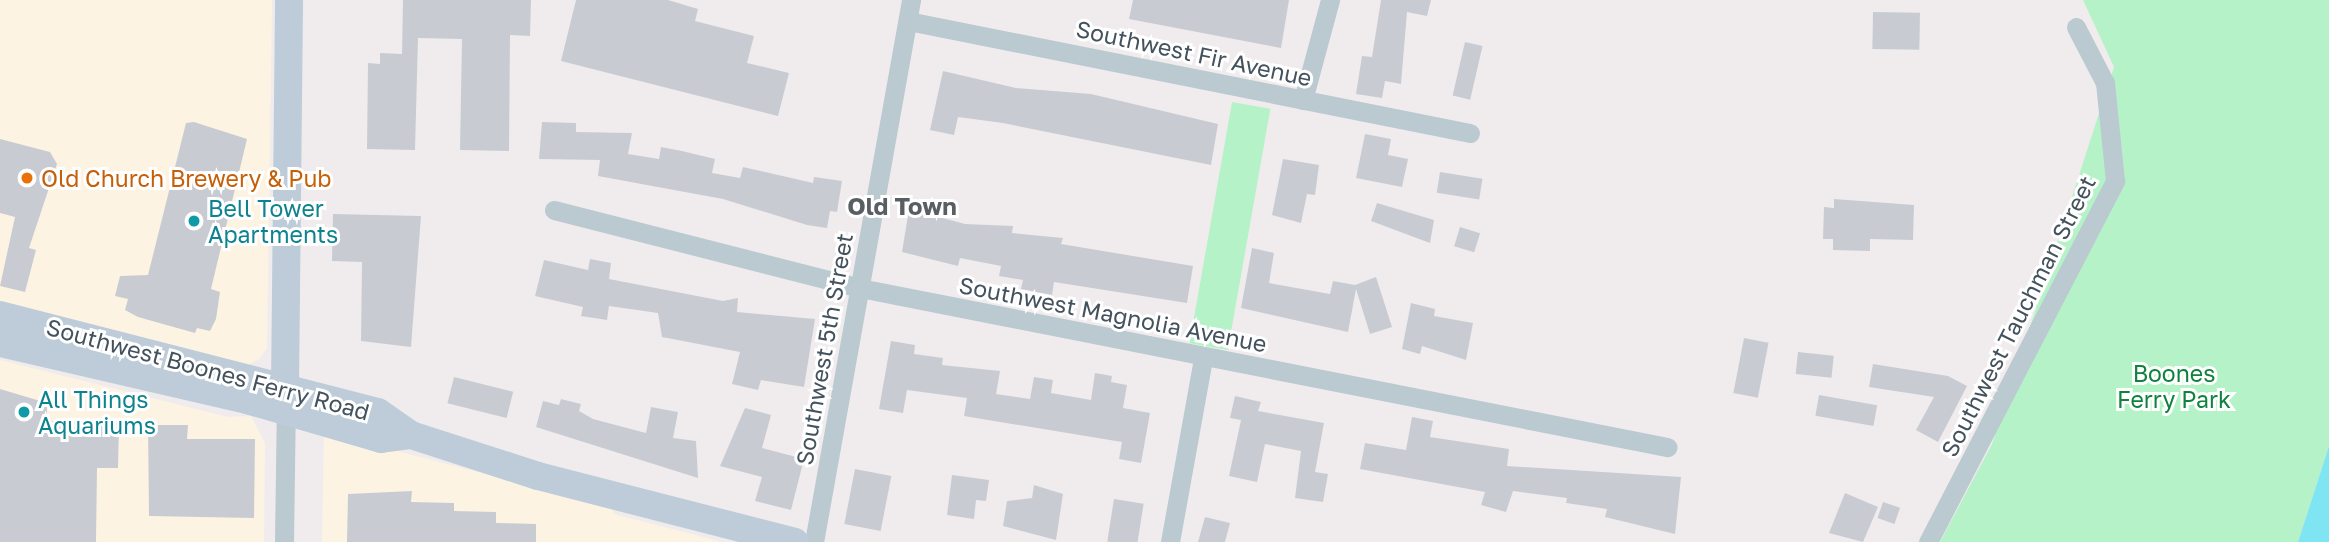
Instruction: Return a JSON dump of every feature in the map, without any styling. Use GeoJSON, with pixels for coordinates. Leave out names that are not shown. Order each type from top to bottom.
{"type":"FeatureCollection","features":[{"type":"Feature","properties":{"kind":"street"},"geometry":{"type":"LineString","coordinates":[[284,542],[289,0]]}},
{"type":"Feature","properties":{"kind":"street","name":"Southwest 5th Street"},"geometry":{"type":"LineString","coordinates":[[814,542],[912,0]]}},
{"type":"Feature","properties":{"kind":"street"},"geometry":{"type":"LineString","coordinates":[[1303,100],[1330,0]]}},
{"type":"Feature","properties":{"kind":"street","name":"Southwest Fir Avenue"},"geometry":{"type":"LineString","coordinates":[[908,21],[1470,133]]}},
{"type":"Feature","properties":{"kind":"street","name":"Southwest Tauchman Street"},"geometry":{"type":"LineString","coordinates":[[1928,542],[2115,181],[2105,83],[2076,27]]}},
{"type":"Feature","properties":{"kind":"street","name":"Southwest Magnolia Avenue"},"geometry":{"type":"LineString","coordinates":[[554,210],[860,288],[1203,358],[1667,447]]}},
{"type":"Feature","properties":{"kind":"street","name":"Southwest Boones Ferry Road"},"geometry":{"type":"LineString","coordinates":[[0,315],[286,400]]}},
{"type":"Feature","properties":{"kind":"street","name":"Southwest Boones Ferry Road"},"geometry":{"type":"LineString","coordinates":[[0,343],[286,400],[378,412],[411,435],[550,480],[794,542]]}},
{"type":"Feature","properties":{"kind":"street"},"geometry":{"type":"LineString","coordinates":[[1170,542],[1203,358]]}},
{"type":"Feature","properties":{"kind":"shaded area"},"geometry":{"type":"Polygon","coordinates":[[[0,0],[272,0],[267,348],[259,359],[245,367],[0,307],[0,0]]]}},
{"type":"Feature","properties":{"kind":"shaded area"},"geometry":{"type":"Polygon","coordinates":[[[0,360],[228,417],[251,416],[265,443],[264,542],[0,542],[0,360]]]}},
{"type":"Feature","properties":{"kind":"shaded area"},"geometry":{"type":"Polygon","coordinates":[[[324,432],[611,507],[614,514],[722,542],[322,542],[324,432]]]}},
{"type":"Feature","properties":{"kind":"green space","name":"Boones Ferry Park"},"geometry":{"type":"Polygon","coordinates":[[[2083,0],[2329,0],[2329,446],[2298,542],[1940,542],[1992,444],[2114,67],[2083,0]]]}},
{"type":"Feature","properties":{"kind":"green space"},"geometry":{"type":"Polygon","coordinates":[[[1232,102],[1270,109],[1228,350],[1189,343],[1232,102]]]}},
{"type":"Feature","properties":{"kind":"water"},"geometry":{"type":"Polygon","coordinates":[[[2329,446],[2329,542],[2298,542],[2329,446]]]}},
{"type":"Feature","properties":{"kind":"building"},"geometry":{"type":"Polygon","coordinates":[[[403,0],[531,0],[530,36],[510,35],[509,151],[460,150],[462,39],[418,38],[415,150],[367,149],[368,63],[380,64],[380,53],[402,54],[403,0]]]}},
{"type":"Feature","properties":{"kind":"building"},"geometry":{"type":"Polygon","coordinates":[[[576,0],[668,0],[698,9],[695,21],[754,36],[747,63],[789,73],[778,116],[561,61],[576,0]]]}},
{"type":"Feature","properties":{"kind":"building"},"geometry":{"type":"Polygon","coordinates":[[[1133,0],[1289,0],[1281,48],[1129,19],[1133,0]]]}},
{"type":"Feature","properties":{"kind":"building"},"geometry":{"type":"Polygon","coordinates":[[[1381,0],[1431,0],[1427,16],[1407,12],[1401,84],[1385,81],[1382,98],[1356,94],[1362,56],[1372,57],[1381,0]]]}},
{"type":"Feature","properties":{"kind":"building"},"geometry":{"type":"Polygon","coordinates":[[[1873,12],[1920,13],[1919,50],[1872,49],[1873,12]]]}},
{"type":"Feature","properties":{"kind":"building"},"geometry":{"type":"Polygon","coordinates":[[[1465,42],[1483,46],[1470,100],[1453,96],[1465,42]]]}},
{"type":"Feature","properties":{"kind":"building"},"geometry":{"type":"Polygon","coordinates":[[[943,71],[1016,88],[1091,94],[1218,124],[1211,165],[1003,123],[958,117],[954,135],[930,130],[943,71]]]}},
{"type":"Feature","properties":{"kind":"building","name":"Bell Tower Apartments"},"geometry":{"type":"Polygon","coordinates":[[[194,122],[247,139],[211,289],[220,292],[216,319],[210,331],[197,328],[195,333],[138,317],[125,310],[128,299],[115,296],[120,276],[148,275],[186,123],[194,122]]]}},
{"type":"Feature","properties":{"kind":"building"},"geometry":{"type":"Polygon","coordinates":[[[542,122],[576,123],[576,132],[632,133],[628,154],[659,159],[661,147],[682,151],[715,159],[712,173],[740,178],[743,167],[813,183],[814,177],[842,181],[837,212],[830,211],[827,228],[807,225],[723,199],[598,176],[600,160],[539,159],[542,122]]]}},
{"type":"Feature","properties":{"kind":"building"},"geometry":{"type":"Polygon","coordinates":[[[1365,134],[1391,139],[1388,155],[1408,159],[1402,187],[1356,178],[1365,134]]]}},
{"type":"Feature","properties":{"kind":"building","name":"Old Church Brewery & Pub"},"geometry":{"type":"Polygon","coordinates":[[[0,139],[50,152],[57,164],[29,248],[36,250],[25,292],[0,286],[15,217],[0,213],[0,139]]]}},
{"type":"Feature","properties":{"kind":"building"},"geometry":{"type":"Polygon","coordinates":[[[1283,159],[1319,165],[1315,195],[1307,194],[1301,223],[1272,215],[1283,159]]]}},
{"type":"Feature","properties":{"kind":"building"},"geometry":{"type":"Polygon","coordinates":[[[1440,172],[1482,179],[1479,199],[1437,193],[1440,172]]]}},
{"type":"Feature","properties":{"kind":"building"},"geometry":{"type":"Polygon","coordinates":[[[1834,199],[1914,205],[1913,240],[1870,239],[1870,251],[1833,250],[1833,239],[1823,239],[1824,207],[1834,208],[1834,199]]]}},
{"type":"Feature","properties":{"kind":"building"},"geometry":{"type":"Polygon","coordinates":[[[1377,203],[1434,220],[1430,243],[1371,221],[1377,203]]]}},
{"type":"Feature","properties":{"kind":"building"},"geometry":{"type":"Polygon","coordinates":[[[909,209],[965,224],[1013,226],[1012,233],[1063,238],[1061,244],[1193,266],[1187,303],[1054,282],[1052,295],[1021,289],[1023,280],[999,276],[1001,266],[960,258],[958,266],[902,252],[909,209]]]}},
{"type":"Feature","properties":{"kind":"building"},"geometry":{"type":"Polygon","coordinates":[[[333,214],[421,216],[411,347],[361,341],[362,262],[332,261],[333,214]]]}},
{"type":"Feature","properties":{"kind":"building"},"geometry":{"type":"Polygon","coordinates":[[[1460,227],[1480,233],[1474,252],[1454,246],[1460,227]]]}},
{"type":"Feature","properties":{"kind":"building"},"geometry":{"type":"Polygon","coordinates":[[[1252,248],[1274,253],[1269,283],[1330,294],[1333,281],[1355,285],[1376,277],[1392,327],[1370,334],[1356,289],[1348,332],[1241,308],[1252,248]]]}},
{"type":"Feature","properties":{"kind":"building"},"geometry":{"type":"Polygon","coordinates":[[[590,259],[611,263],[609,279],[723,301],[738,298],[737,312],[815,319],[804,387],[761,380],[758,390],[732,384],[740,352],[662,337],[658,313],[609,306],[607,320],[581,316],[583,307],[535,296],[544,260],[588,270],[590,259]]]}},
{"type":"Feature","properties":{"kind":"building"},"geometry":{"type":"Polygon","coordinates":[[[1411,303],[1435,309],[1434,316],[1473,323],[1466,360],[1422,346],[1420,354],[1402,349],[1411,303]]]}},
{"type":"Feature","properties":{"kind":"building"},"geometry":{"type":"Polygon","coordinates":[[[1744,338],[1769,343],[1758,398],[1733,393],[1744,338]]]}},
{"type":"Feature","properties":{"kind":"building"},"geometry":{"type":"Polygon","coordinates":[[[891,341],[915,345],[914,354],[943,358],[942,365],[1000,371],[996,394],[1030,399],[1034,377],[1053,380],[1051,393],[1091,400],[1095,373],[1112,376],[1111,382],[1127,385],[1123,408],[1150,413],[1141,463],[1119,459],[1122,442],[964,416],[967,398],[907,390],[903,413],[879,409],[891,341]]]}},
{"type":"Feature","properties":{"kind":"building"},"geometry":{"type":"Polygon","coordinates":[[[1798,352],[1834,356],[1832,378],[1796,374],[1798,352]]]}},
{"type":"Feature","properties":{"kind":"building"},"geometry":{"type":"Polygon","coordinates":[[[1873,364],[1948,376],[1967,386],[1938,442],[1916,430],[1934,397],[1869,387],[1873,364]]]}},
{"type":"Feature","properties":{"kind":"building"},"geometry":{"type":"Polygon","coordinates":[[[454,377],[513,392],[507,418],[447,403],[454,377]]]}},
{"type":"Feature","properties":{"kind":"building"},"geometry":{"type":"Polygon","coordinates":[[[0,389],[47,403],[47,421],[119,422],[118,468],[97,468],[96,542],[0,542],[0,389]]]}},
{"type":"Feature","properties":{"kind":"building"},"geometry":{"type":"Polygon","coordinates":[[[1819,395],[1877,405],[1873,426],[1815,416],[1819,395]]]}},
{"type":"Feature","properties":{"kind":"building"},"geometry":{"type":"Polygon","coordinates":[[[1235,396],[1261,402],[1258,411],[1324,423],[1315,472],[1328,474],[1323,502],[1295,498],[1301,451],[1265,444],[1257,482],[1229,476],[1241,420],[1230,418],[1235,396]]]}},
{"type":"Feature","properties":{"kind":"building"},"geometry":{"type":"Polygon","coordinates":[[[561,399],[581,404],[579,411],[593,419],[646,433],[651,407],[678,412],[673,438],[696,441],[698,478],[536,427],[543,401],[559,405],[561,399]]]}},
{"type":"Feature","properties":{"kind":"building"},"geometry":{"type":"Polygon","coordinates":[[[745,408],[771,415],[762,448],[804,459],[791,510],[755,501],[762,477],[720,466],[745,408]]]}},
{"type":"Feature","properties":{"kind":"building"},"geometry":{"type":"Polygon","coordinates":[[[1412,417],[1433,421],[1430,437],[1509,449],[1507,466],[1681,477],[1675,534],[1605,517],[1607,509],[1566,503],[1567,498],[1513,491],[1506,512],[1481,505],[1485,492],[1360,469],[1365,443],[1406,450],[1412,417]]]}},
{"type":"Feature","properties":{"kind":"building"},"geometry":{"type":"Polygon","coordinates":[[[148,425],[188,425],[187,439],[255,439],[254,518],[149,516],[148,425]]]}},
{"type":"Feature","properties":{"kind":"building"},"geometry":{"type":"Polygon","coordinates":[[[855,469],[891,476],[881,531],[844,524],[855,469]]]}},
{"type":"Feature","properties":{"kind":"building"},"geometry":{"type":"Polygon","coordinates":[[[952,475],[989,480],[986,501],[976,500],[974,519],[947,515],[952,475]]]}},
{"type":"Feature","properties":{"kind":"building"},"geometry":{"type":"Polygon","coordinates":[[[1034,485],[1063,494],[1056,540],[1003,526],[1007,501],[1032,498],[1034,485]]]}},
{"type":"Feature","properties":{"kind":"building"},"geometry":{"type":"Polygon","coordinates":[[[412,491],[411,502],[454,503],[454,511],[496,512],[496,523],[536,524],[536,542],[347,542],[348,494],[412,491]]]}},
{"type":"Feature","properties":{"kind":"building"},"geometry":{"type":"Polygon","coordinates":[[[1845,493],[1878,507],[1863,542],[1829,533],[1845,493]]]}},
{"type":"Feature","properties":{"kind":"building"},"geometry":{"type":"Polygon","coordinates":[[[1114,499],[1144,504],[1138,542],[1107,541],[1114,499]]]}},
{"type":"Feature","properties":{"kind":"building"},"geometry":{"type":"Polygon","coordinates":[[[1883,502],[1900,508],[1894,524],[1877,518],[1883,502]]]}},
{"type":"Feature","properties":{"kind":"building"},"geometry":{"type":"Polygon","coordinates":[[[1205,517],[1230,523],[1225,542],[1198,542],[1205,517]]]}},
{"type":"Feature","properties":{"kind":"place","name":"Old Church Brewery & Pub"},"geometry":{"type":"Point","coordinates":[27,178]}},
{"type":"Feature","properties":{"kind":"place","name":"Bell Tower Apartments"},"geometry":{"type":"Point","coordinates":[194,221]}},
{"type":"Feature","properties":{"kind":"place","name":"All Things Aquariums"},"geometry":{"type":"Point","coordinates":[24,412]}},
{"type":"Feature","properties":{"kind":"district","name":"Old Town"},"geometry":{"type":"Point","coordinates":[902,206]}}]}
